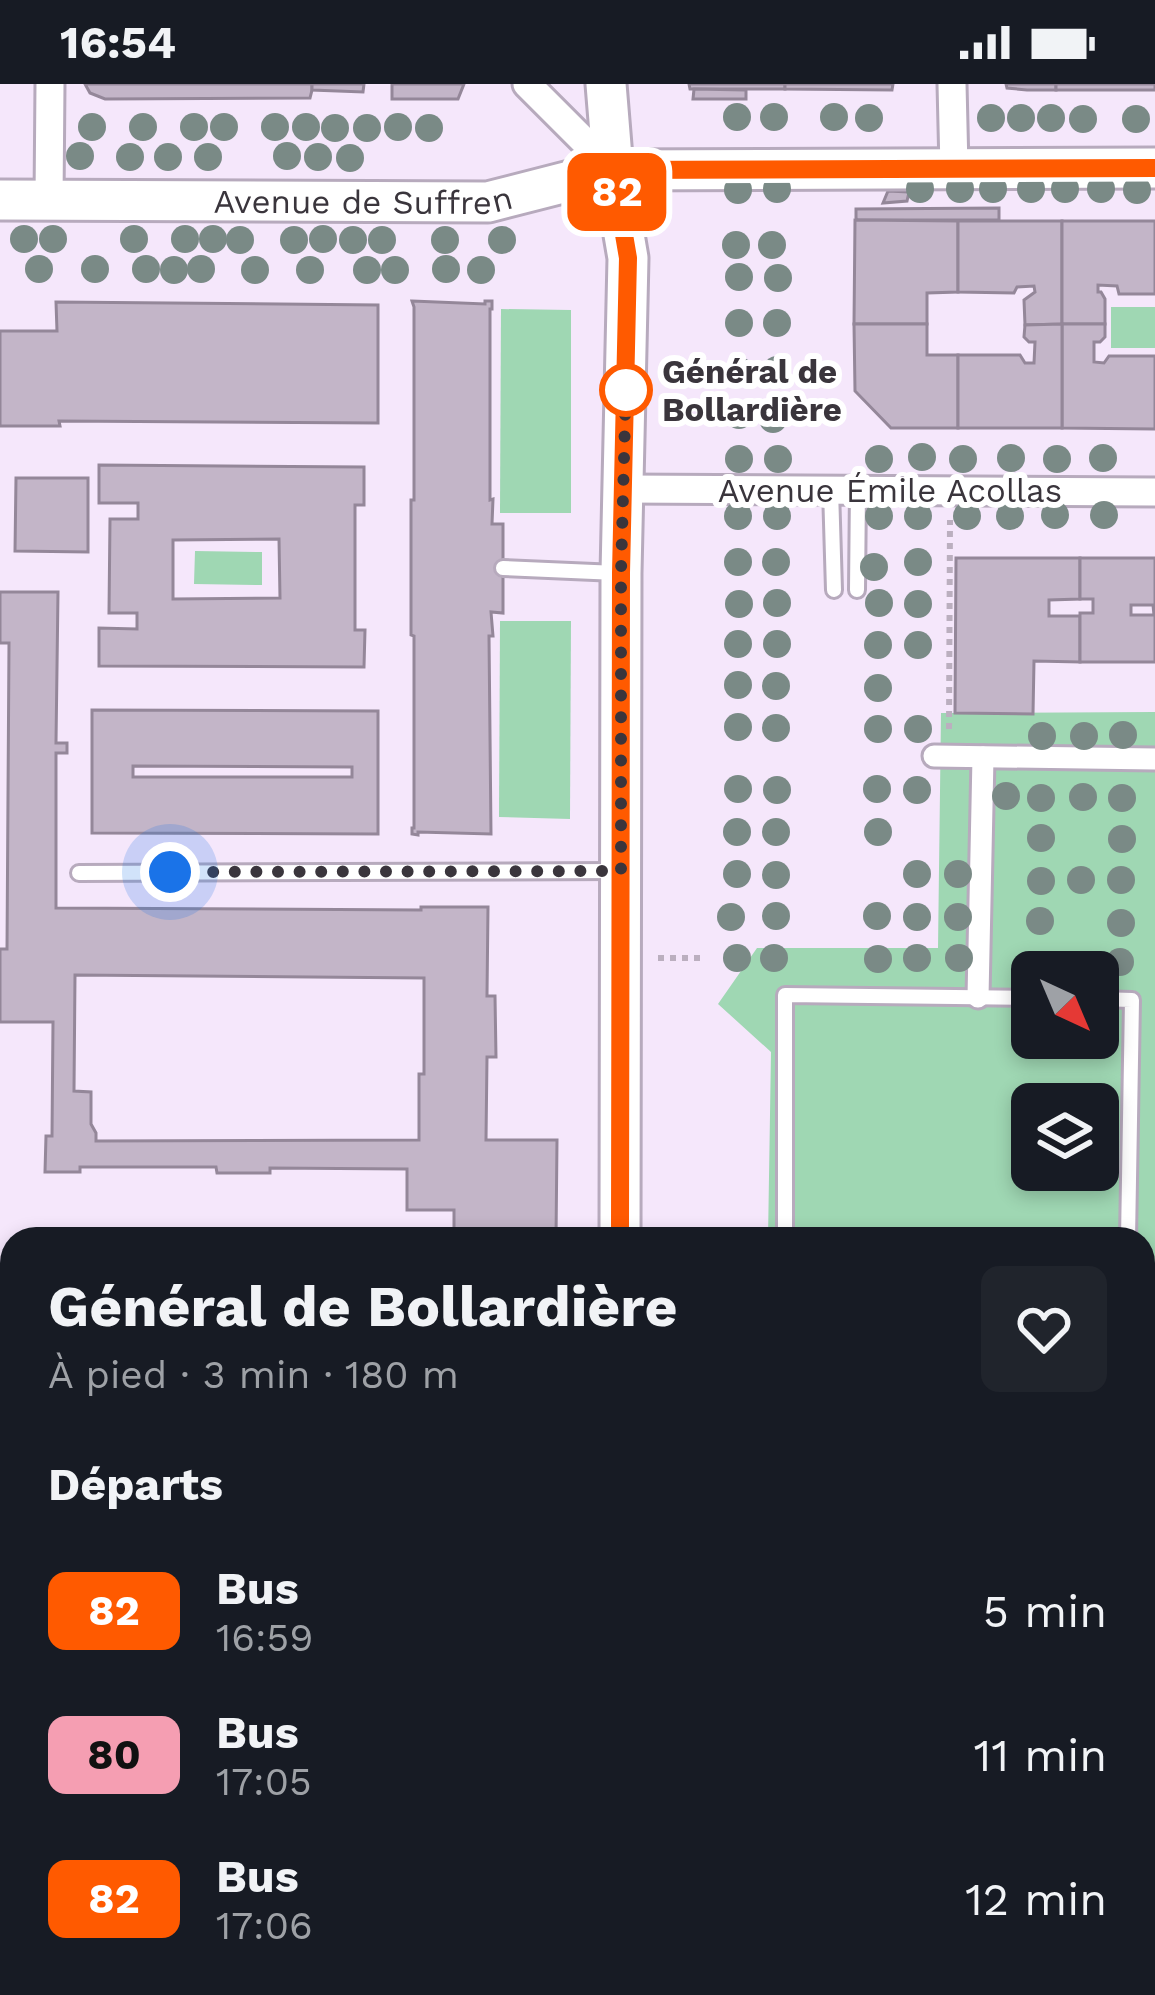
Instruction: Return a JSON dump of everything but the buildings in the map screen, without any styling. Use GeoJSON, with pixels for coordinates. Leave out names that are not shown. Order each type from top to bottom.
{"type":"FeatureCollection","features":[{"type":"Feature","properties":{"kind":"main road"},"geometry":{"type":"LineString","coordinates":[[606,84],[613,170],[628,258],[621,573],[620,1227]]}},
{"type":"Feature","properties":{"kind":"main road","name":"Avenue de Suffren"},"geometry":{"type":"LineString","coordinates":[[0,200],[488,202],[613,170],[1155,168]]}},
{"type":"Feature","properties":{"kind":"street"},"geometry":{"type":"LineString","coordinates":[[49,200],[50,84]]}},
{"type":"Feature","properties":{"kind":"street"},"geometry":{"type":"LineString","coordinates":[[527,84],[613,170]]}},
{"type":"Feature","properties":{"kind":"street"},"geometry":{"type":"LineString","coordinates":[[952,84],[954,167]]}},
{"type":"Feature","properties":{"kind":"street","name":"Avenue Émile Acollas"},"geometry":{"type":"LineString","coordinates":[[624,489],[1155,491]]}},
{"type":"Feature","properties":{"kind":"street"},"geometry":{"type":"LineString","coordinates":[[942,756],[1155,759]]}},
{"type":"Feature","properties":{"kind":"street"},"geometry":{"type":"LineString","coordinates":[[978,997],[983,757]]}},
{"type":"Feature","properties":{"kind":"lane"},"geometry":{"type":"LineString","coordinates":[[834,590],[844,489]]}},
{"type":"Feature","properties":{"kind":"lane"},"geometry":{"type":"LineString","coordinates":[[844,489],[857,590]]}},
{"type":"Feature","properties":{"kind":"lane"},"geometry":{"type":"LineString","coordinates":[[503,568],[621,573]]}},
{"type":"Feature","properties":{"kind":"lane"},"geometry":{"type":"LineString","coordinates":[[79,872],[621,871]]}},
{"type":"Feature","properties":{"kind":"lane"},"geometry":{"type":"LineString","coordinates":[[784,1227],[785,995],[1011,998]]}},
{"type":"Feature","properties":{"kind":"lane"},"geometry":{"type":"LineString","coordinates":[[1119,1000],[1132,1000],[1128,1227]]}},
{"type":"Feature","properties":{"kind":"path"},"geometry":{"type":"LineString","coordinates":[[942,756],[951,490]]}},
{"type":"Feature","properties":{"kind":"green space"},"geometry":{"type":"Polygon","coordinates":[[[1111,307],[1155,307],[1155,348],[1111,348],[1111,307]]]}},
{"type":"Feature","properties":{"kind":"green space"},"geometry":{"type":"Polygon","coordinates":[[[501,309],[571,310],[571,513],[500,513],[501,309]]]}},
{"type":"Feature","properties":{"kind":"green space"},"geometry":{"type":"Polygon","coordinates":[[[195,551],[262,552],[262,585],[194,584],[195,551]]]}},
{"type":"Feature","properties":{"kind":"green space"},"geometry":{"type":"Polygon","coordinates":[[[500,621],[571,621],[570,819],[499,817],[500,621]]]}},
{"type":"Feature","properties":{"kind":"green space"},"geometry":{"type":"Polygon","coordinates":[[[1155,712],[1155,1227],[768,1227],[771,1052],[718,1004],[757,948],[938,948],[941,713],[1155,712]]]}},
{"type":"Feature","properties":{"kind":"bus line","name":"82"},"geometry":{"type":"LineString","coordinates":[[620,1227],[621,573],[628,258],[613,170],[1155,168]]}},
{"type":"Feature","properties":{"kind":"place","name":"Général de Bollardière"},"geometry":{"type":"Point","coordinates":[626,390]}},
{"type":"Feature","properties":{"kind":"route"},"geometry":{"type":"LineString","coordinates":[[170,872],[621,871],[626,382],[626,390]]}}]}
